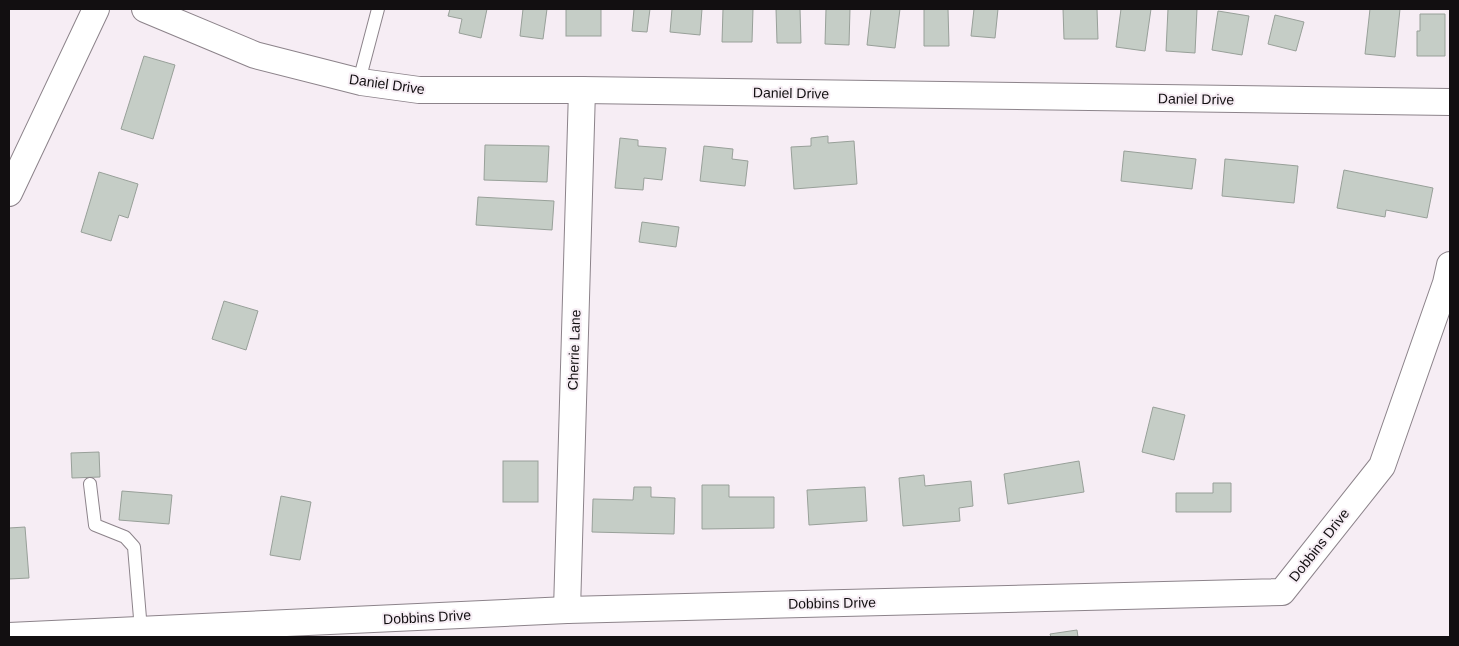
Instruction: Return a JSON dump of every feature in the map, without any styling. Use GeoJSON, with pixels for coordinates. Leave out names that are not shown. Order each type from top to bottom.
{"type":"FeatureCollection","features":[{"type":"Feature","properties":{"kind":"street"},"geometry":{"type":"LineString","coordinates":[[9,193],[96,9]]}},
{"type":"Feature","properties":{"kind":"street","name":"Daniel Drive"},"geometry":{"type":"LineString","coordinates":[[145,9],[255,55],[359,81],[419,90],[582,90],[1450,102]]}},
{"type":"Feature","properties":{"kind":"street","name":"Cherrie Lane"},"geometry":{"type":"LineString","coordinates":[[567,610],[582,90]]}},
{"type":"Feature","properties":{"kind":"street","name":"Dobbins Drive"},"geometry":{"type":"LineString","coordinates":[[9,636],[567,610],[1282,592],[1382,466],[1446,284],[1450,265]]}},
{"type":"Feature","properties":{"kind":"lane"},"geometry":{"type":"LineString","coordinates":[[359,81],[378,9]]}},
{"type":"Feature","properties":{"kind":"lane"},"geometry":{"type":"LineString","coordinates":[[90,484],[95,525],[125,537],[134,547],[141,630]]}},
{"type":"Feature","properties":{"kind":"building"},"geometry":{"type":"Polygon","coordinates":[[[450,9],[487,9],[481,38],[459,33],[462,19],[448,16],[450,9]]]}},
{"type":"Feature","properties":{"kind":"building"},"geometry":{"type":"Polygon","coordinates":[[[523,9],[547,9],[543,39],[520,36],[523,9]]]}},
{"type":"Feature","properties":{"kind":"building"},"geometry":{"type":"Polygon","coordinates":[[[566,9],[601,9],[601,36],[566,36],[566,9]]]}},
{"type":"Feature","properties":{"kind":"building"},"geometry":{"type":"Polygon","coordinates":[[[634,9],[650,9],[647,32],[632,31],[634,9]]]}},
{"type":"Feature","properties":{"kind":"building"},"geometry":{"type":"Polygon","coordinates":[[[672,9],[702,9],[700,35],[670,32],[672,9]]]}},
{"type":"Feature","properties":{"kind":"building"},"geometry":{"type":"Polygon","coordinates":[[[723,9],[753,9],[752,42],[722,42],[723,9]]]}},
{"type":"Feature","properties":{"kind":"building"},"geometry":{"type":"Polygon","coordinates":[[[776,9],[800,9],[801,43],[777,43],[776,9]]]}},
{"type":"Feature","properties":{"kind":"building"},"geometry":{"type":"Polygon","coordinates":[[[826,9],[850,9],[849,45],[825,44],[826,9]]]}},
{"type":"Feature","properties":{"kind":"building"},"geometry":{"type":"Polygon","coordinates":[[[871,9],[900,9],[895,48],[867,45],[871,9]]]}},
{"type":"Feature","properties":{"kind":"building"},"geometry":{"type":"Polygon","coordinates":[[[924,9],[948,9],[949,46],[924,46],[924,9]]]}},
{"type":"Feature","properties":{"kind":"building"},"geometry":{"type":"Polygon","coordinates":[[[974,9],[998,9],[995,38],[971,36],[974,9]]]}},
{"type":"Feature","properties":{"kind":"building"},"geometry":{"type":"Polygon","coordinates":[[[1063,9],[1097,9],[1098,39],[1064,39],[1063,9]]]}},
{"type":"Feature","properties":{"kind":"building"},"geometry":{"type":"Polygon","coordinates":[[[1121,9],[1151,9],[1145,51],[1116,47],[1121,9]]]}},
{"type":"Feature","properties":{"kind":"building"},"geometry":{"type":"Polygon","coordinates":[[[1168,9],[1197,9],[1195,53],[1166,51],[1168,9]]]}},
{"type":"Feature","properties":{"kind":"building"},"geometry":{"type":"Polygon","coordinates":[[[1370,9],[1400,9],[1395,57],[1365,54],[1370,9]]]}},
{"type":"Feature","properties":{"kind":"building"},"geometry":{"type":"Polygon","coordinates":[[[1218,11],[1249,16],[1242,55],[1212,50],[1218,11]]]}},
{"type":"Feature","properties":{"kind":"building"},"geometry":{"type":"Polygon","coordinates":[[[1420,14],[1445,14],[1445,56],[1417,56],[1417,31],[1420,31],[1420,14]]]}},
{"type":"Feature","properties":{"kind":"building"},"geometry":{"type":"Polygon","coordinates":[[[1275,15],[1304,22],[1296,51],[1268,44],[1275,15]]]}},
{"type":"Feature","properties":{"kind":"building"},"geometry":{"type":"Polygon","coordinates":[[[144,56],[175,65],[153,139],[121,129],[144,56]]]}},
{"type":"Feature","properties":{"kind":"building"},"geometry":{"type":"Polygon","coordinates":[[[828,136],[828,143],[854,141],[857,184],[794,189],[791,147],[811,146],[811,138],[828,136]]]}},
{"type":"Feature","properties":{"kind":"building"},"geometry":{"type":"Polygon","coordinates":[[[620,138],[638,140],[638,146],[666,148],[662,180],[644,178],[643,190],[615,188],[620,138]]]}},
{"type":"Feature","properties":{"kind":"building"},"geometry":{"type":"Polygon","coordinates":[[[485,145],[549,146],[547,182],[484,180],[485,145]]]}},
{"type":"Feature","properties":{"kind":"building"},"geometry":{"type":"Polygon","coordinates":[[[704,146],[733,149],[732,159],[748,161],[745,186],[700,181],[704,146]]]}},
{"type":"Feature","properties":{"kind":"building"},"geometry":{"type":"Polygon","coordinates":[[[1124,151],[1196,159],[1192,189],[1121,181],[1124,151]]]}},
{"type":"Feature","properties":{"kind":"building"},"geometry":{"type":"Polygon","coordinates":[[[1225,159],[1298,166],[1294,203],[1222,196],[1225,159]]]}},
{"type":"Feature","properties":{"kind":"building"},"geometry":{"type":"Polygon","coordinates":[[[1344,170],[1433,188],[1427,218],[1386,210],[1385,217],[1337,208],[1344,170]]]}},
{"type":"Feature","properties":{"kind":"building"},"geometry":{"type":"Polygon","coordinates":[[[99,172],[138,184],[128,218],[119,215],[111,241],[81,232],[99,172]]]}},
{"type":"Feature","properties":{"kind":"building"},"geometry":{"type":"Polygon","coordinates":[[[478,197],[554,201],[552,230],[476,225],[478,197]]]}},
{"type":"Feature","properties":{"kind":"building"},"geometry":{"type":"Polygon","coordinates":[[[642,222],[679,227],[676,247],[639,242],[642,222]]]}},
{"type":"Feature","properties":{"kind":"building"},"geometry":{"type":"Polygon","coordinates":[[[224,301],[258,311],[246,350],[212,339],[224,301]]]}},
{"type":"Feature","properties":{"kind":"building"},"geometry":{"type":"Polygon","coordinates":[[[1153,407],[1185,415],[1174,460],[1142,452],[1153,407]]]}},
{"type":"Feature","properties":{"kind":"building"},"geometry":{"type":"Polygon","coordinates":[[[99,452],[100,477],[72,478],[71,453],[99,452]]]}},
{"type":"Feature","properties":{"kind":"building"},"geometry":{"type":"Polygon","coordinates":[[[503,461],[538,461],[538,502],[503,502],[503,461]]]}},
{"type":"Feature","properties":{"kind":"building"},"geometry":{"type":"Polygon","coordinates":[[[1079,461],[1084,492],[1008,504],[1004,474],[1079,461]]]}},
{"type":"Feature","properties":{"kind":"building"},"geometry":{"type":"Polygon","coordinates":[[[924,475],[925,486],[971,481],[973,506],[959,508],[960,521],[903,526],[899,478],[924,475]]]}},
{"type":"Feature","properties":{"kind":"building"},"geometry":{"type":"Polygon","coordinates":[[[1213,483],[1231,483],[1231,512],[1176,512],[1176,493],[1213,493],[1213,483]]]}},
{"type":"Feature","properties":{"kind":"building"},"geometry":{"type":"Polygon","coordinates":[[[702,485],[729,485],[729,497],[774,497],[774,528],[702,529],[702,485]]]}},
{"type":"Feature","properties":{"kind":"building"},"geometry":{"type":"Polygon","coordinates":[[[634,487],[651,487],[651,497],[675,498],[674,534],[592,532],[593,499],[633,500],[634,487]]]}},
{"type":"Feature","properties":{"kind":"building"},"geometry":{"type":"Polygon","coordinates":[[[865,487],[867,521],[809,525],[807,490],[865,487]]]}},
{"type":"Feature","properties":{"kind":"building"},"geometry":{"type":"Polygon","coordinates":[[[122,491],[172,495],[169,524],[119,520],[122,491]]]}},
{"type":"Feature","properties":{"kind":"building"},"geometry":{"type":"Polygon","coordinates":[[[281,496],[311,502],[300,560],[270,555],[281,496]]]}},
{"type":"Feature","properties":{"kind":"building"},"geometry":{"type":"Polygon","coordinates":[[[25,527],[29,578],[9,579],[9,528],[25,527]]]}},
{"type":"Feature","properties":{"kind":"building"},"geometry":{"type":"Polygon","coordinates":[[[1077,630],[1078,637],[1051,637],[1050,634],[1077,630]]]}}]}
